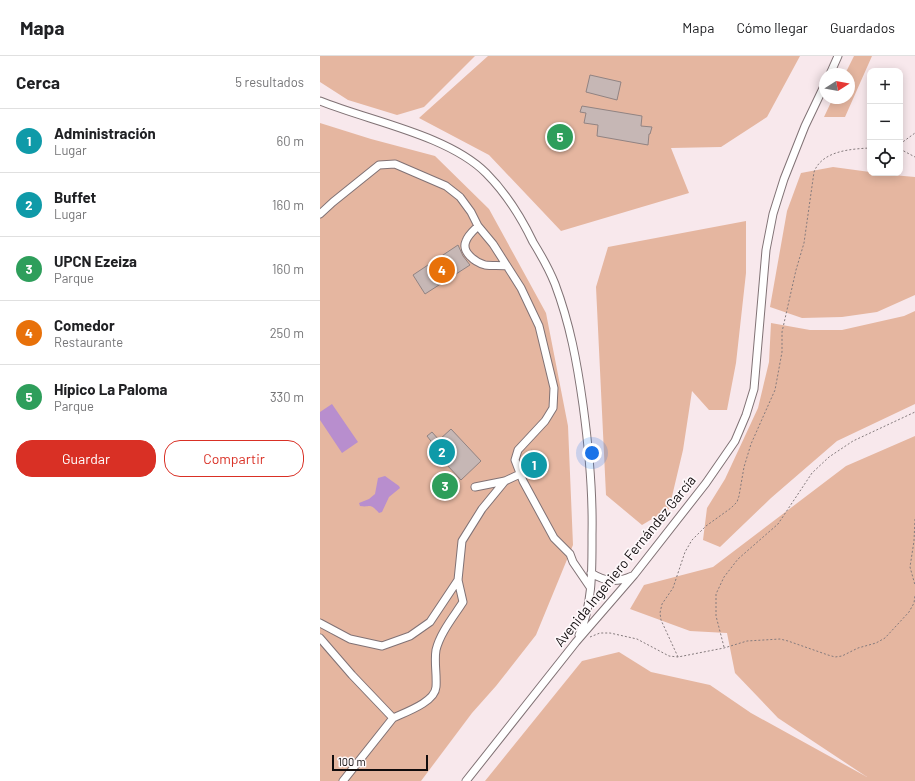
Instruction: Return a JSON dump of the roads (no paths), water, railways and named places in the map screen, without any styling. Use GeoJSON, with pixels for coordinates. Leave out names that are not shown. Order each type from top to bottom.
{"type":"FeatureCollection","features":[{"type":"Feature","properties":{"kind":"street"},"geometry":{"type":"LineString","coordinates":[[833,68],[838,56]]}},
{"type":"Feature","properties":{"kind":"street","name":"Avenida Ingeniero Fernández García"},"geometry":{"type":"LineString","coordinates":[[466,781],[576,642],[634,575],[706,483],[735,441],[746,415],[754,389],[766,250],[773,214],[784,179],[802,133],[819,97]]}},
{"type":"Feature","properties":{"kind":"street"},"geometry":{"type":"LineString","coordinates":[[320,101],[440,144],[463,155],[485,172],[505,194],[527,229],[554,282],[568,323],[576,356],[589,452],[592,498],[590,588],[586,618],[576,642]]}},
{"type":"Feature","properties":{"kind":"street"},"geometry":{"type":"LineString","coordinates":[[320,214],[379,166],[395,164],[446,186],[460,197],[471,212],[478,226],[492,244],[521,288],[539,326],[554,388],[552,408],[545,421],[518,450],[515,460],[523,481],[554,538],[570,554],[573,562],[590,588]]}},
{"type":"Feature","properties":{"kind":"street"},"geometry":{"type":"LineString","coordinates":[[478,226],[466,239],[466,251],[474,260],[486,265],[507,266]]}},
{"type":"Feature","properties":{"kind":"street"},"geometry":{"type":"LineString","coordinates":[[475,487],[505,481],[520,474]]}},
{"type":"Feature","properties":{"kind":"street"},"geometry":{"type":"LineString","coordinates":[[343,781],[393,718],[418,706],[432,697],[436,688],[436,649],[463,602],[458,580],[462,541],[482,509],[505,481]]}},
{"type":"Feature","properties":{"kind":"street"},"geometry":{"type":"LineString","coordinates":[[591,573],[599,578],[611,581],[623,580],[634,575]]}},
{"type":"Feature","properties":{"kind":"street"},"geometry":{"type":"LineString","coordinates":[[320,623],[350,639],[382,646],[410,636],[430,622],[458,580]]}},
{"type":"Feature","properties":{"kind":"street"},"geometry":{"type":"LineString","coordinates":[[320,638],[352,675],[393,718]]}},
{"type":"Feature","properties":{"kind":"place","name":"Hípico La Paloma"},"geometry":{"type":"Point","coordinates":[560,137]}},
{"type":"Feature","properties":{"kind":"place","name":"Comedor"},"geometry":{"type":"Point","coordinates":[442,270]}},
{"type":"Feature","properties":{"kind":"place","name":"Buffet"},"geometry":{"type":"Point","coordinates":[442,452]}},
{"type":"Feature","properties":{"kind":"place","name":"Administración"},"geometry":{"type":"Point","coordinates":[534,465]}},
{"type":"Feature","properties":{"kind":"place","name":"UPCN Ezeiza"},"geometry":{"type":"Point","coordinates":[445,486]}}]}
